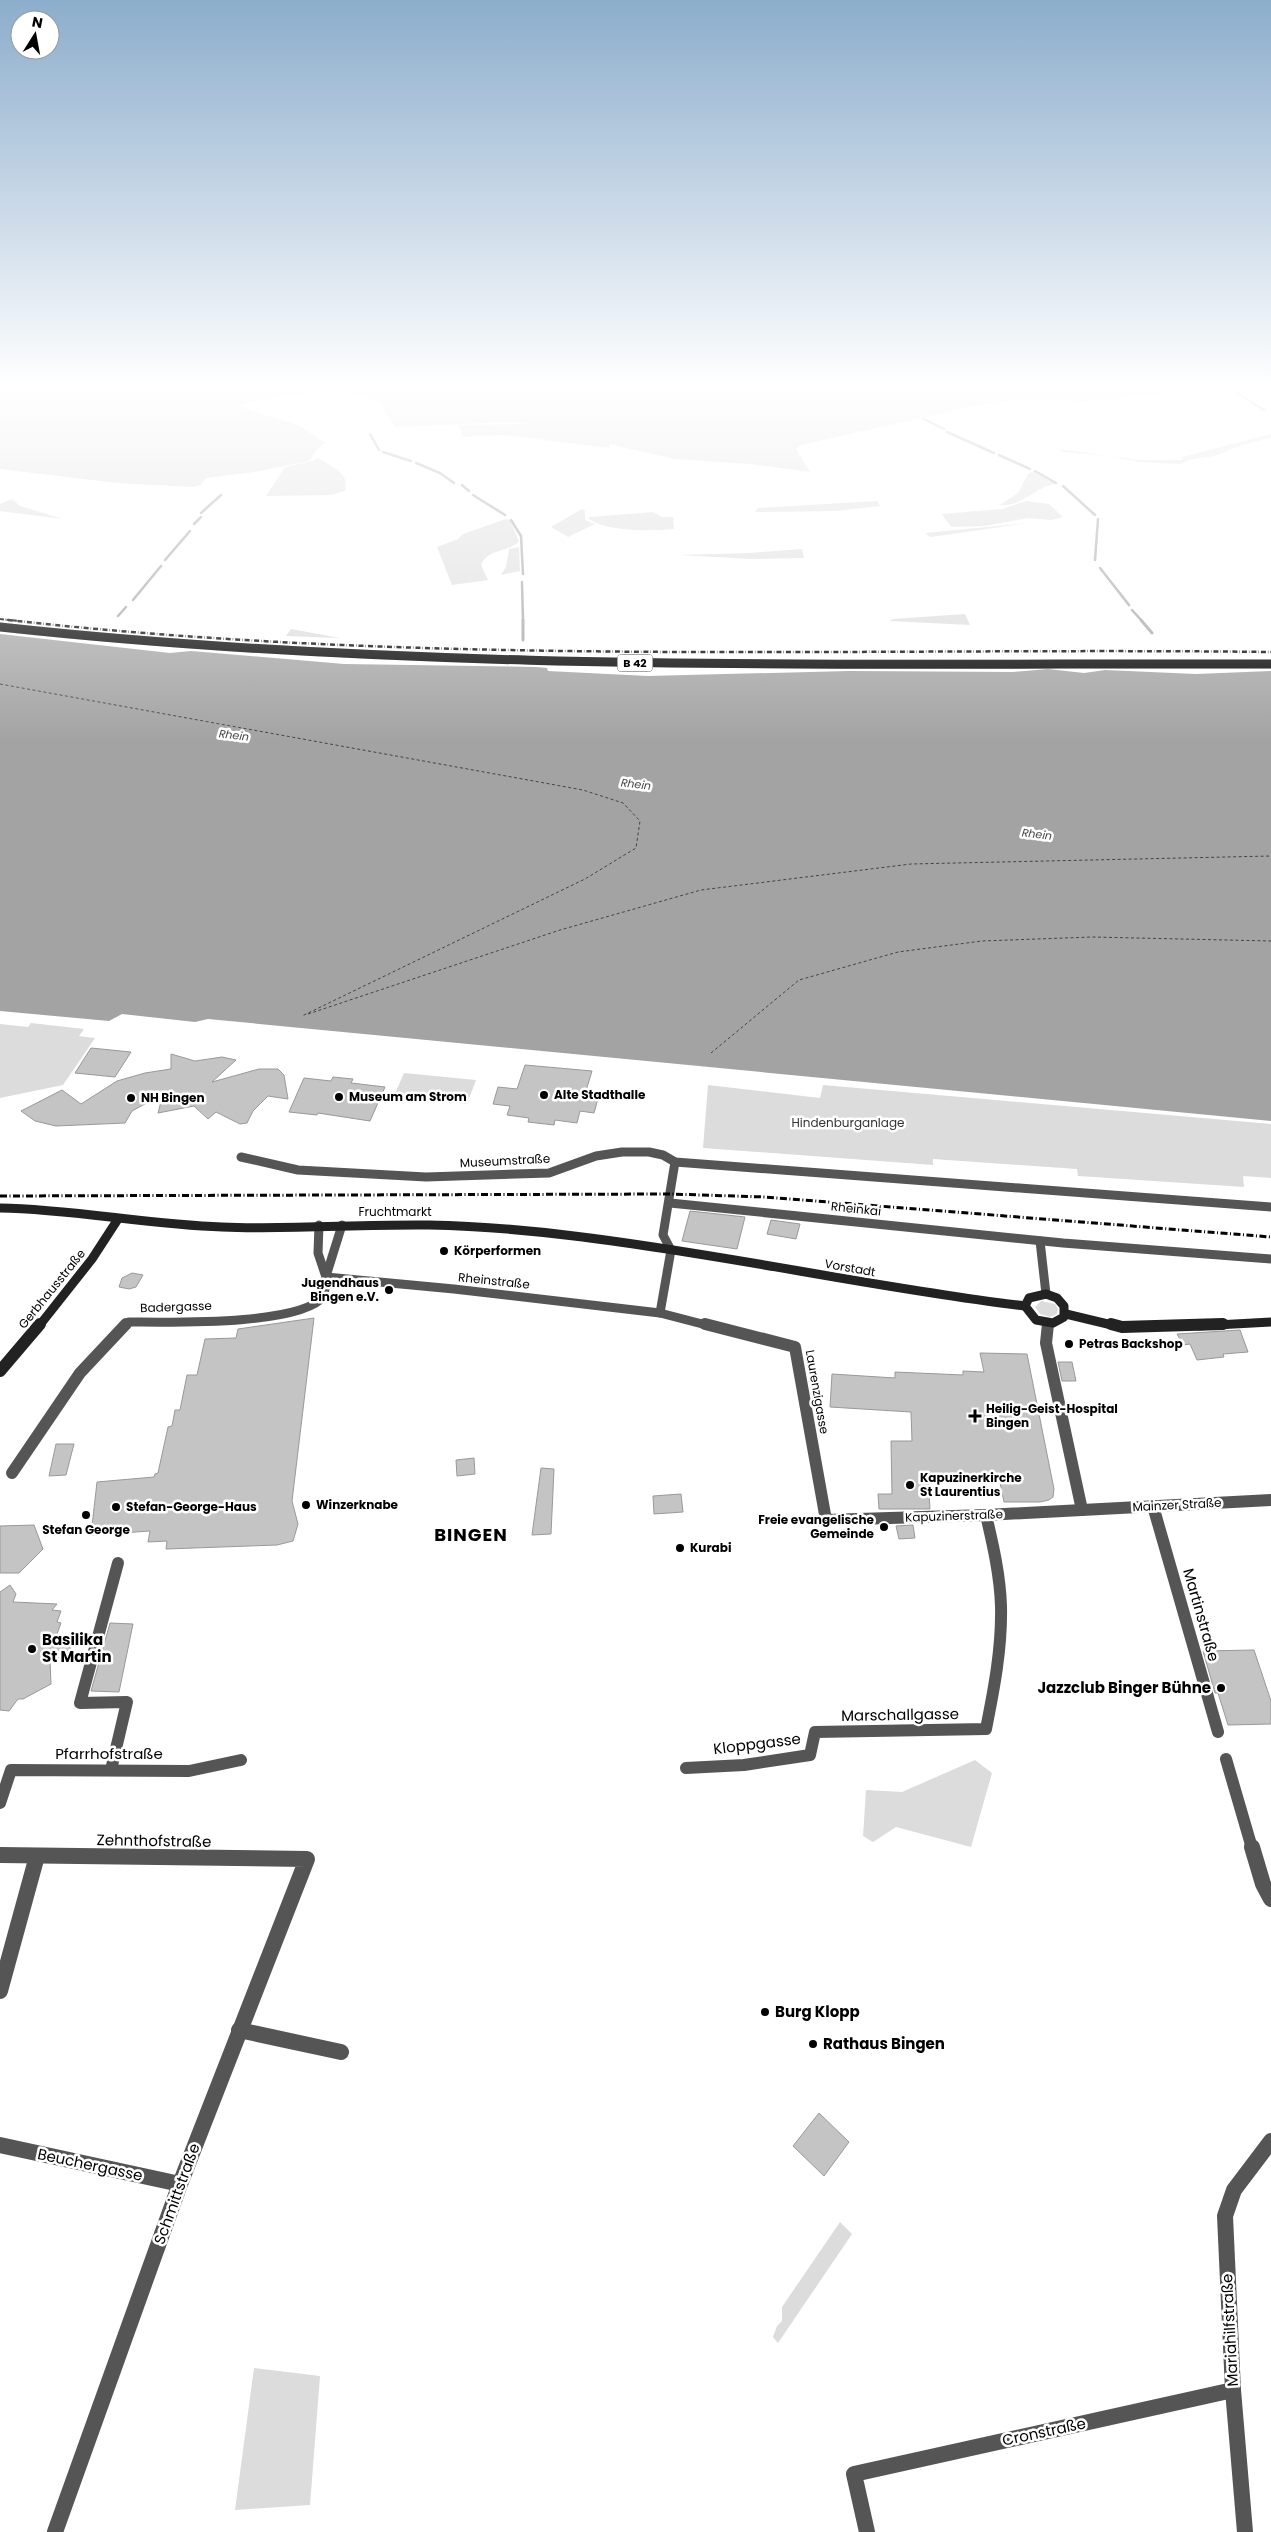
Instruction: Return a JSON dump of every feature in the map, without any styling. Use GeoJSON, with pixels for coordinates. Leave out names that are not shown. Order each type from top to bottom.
{"type":"FeatureCollection","features":[{"type":"Feature","properties":{"kind":"main road","name":"B 42"},"geometry":{"type":"LineString","coordinates":[[0,627],[172,646],[448,659],[708,665],[853,663],[1271,664]]}},
{"type":"Feature","properties":{"kind":"main road","name":"Fruchtmarkt"},"geometry":{"type":"LineString","coordinates":[[0,1208],[45,1209],[186,1226],[428,1225],[510,1228],[578,1235],[671,1250]]}},
{"type":"Feature","properties":{"kind":"main road","name":"Gerbhausstraße"},"geometry":{"type":"LineString","coordinates":[[0,1371],[78,1279],[96,1255],[118,1219]]}},
{"type":"Feature","properties":{"kind":"main road","name":"Vorstadt"},"geometry":{"type":"LineString","coordinates":[[671,1250],[898,1289],[1025,1306]]}},
{"type":"Feature","properties":{"kind":"main road"},"geometry":{"type":"LineString","coordinates":[[1046,1294],[1061,1302],[1066,1314],[1062,1320],[1048,1324],[1029,1316],[1025,1306],[1026,1302],[1034,1295],[1046,1294]]}},
{"type":"Feature","properties":{"kind":"main road"},"geometry":{"type":"LineString","coordinates":[[1066,1314],[1122,1327],[1271,1322]]}},
{"type":"Feature","properties":{"kind":"street","name":"Museumstraße"},"geometry":{"type":"LineString","coordinates":[[241,1157],[298,1170],[426,1176],[549,1173],[562,1170],[596,1156],[622,1152],[648,1152],[664,1155],[675,1162]]}},
{"type":"Feature","properties":{"kind":"street"},"geometry":{"type":"LineString","coordinates":[[660,1313],[671,1250],[663,1234],[670,1203],[675,1162],[1271,1207]]}},
{"type":"Feature","properties":{"kind":"street","name":"Rheinkai"},"geometry":{"type":"LineString","coordinates":[[670,1203],[1040,1241],[1271,1259]]}},
{"type":"Feature","properties":{"kind":"street"},"geometry":{"type":"LineString","coordinates":[[319,1225],[318,1253],[326,1277]]}},
{"type":"Feature","properties":{"kind":"street"},"geometry":{"type":"LineString","coordinates":[[326,1277],[338,1245],[342,1225]]}},
{"type":"Feature","properties":{"kind":"street"},"geometry":{"type":"LineString","coordinates":[[1040,1241],[1046,1294]]}},
{"type":"Feature","properties":{"kind":"street","name":"Badergasse"},"geometry":{"type":"LineString","coordinates":[[12,1473],[71,1387],[102,1348],[129,1322],[190,1322],[278,1315],[304,1310],[322,1299],[326,1293],[326,1277]]}},
{"type":"Feature","properties":{"kind":"street","name":"Rheinstraße"},"geometry":{"type":"LineString","coordinates":[[326,1277],[454,1289],[660,1313]]}},
{"type":"Feature","properties":{"kind":"street","name":"Laurenzigasse"},"geometry":{"type":"LineString","coordinates":[[660,1313],[795,1346],[826,1520]]}},
{"type":"Feature","properties":{"kind":"street"},"geometry":{"type":"LineString","coordinates":[[1048,1324],[1046,1343],[1082,1510]]}},
{"type":"Feature","properties":{"kind":"street","name":"Mainzer Straße"},"geometry":{"type":"LineString","coordinates":[[1082,1510],[1271,1500]]}},
{"type":"Feature","properties":{"kind":"street","name":"Martinstraße"},"geometry":{"type":"LineString","coordinates":[[1153,1506],[1218,1732]]}},
{"type":"Feature","properties":{"kind":"street","name":"Kapuzinerstraße"},"geometry":{"type":"LineString","coordinates":[[826,1520],[1082,1510]]}},
{"type":"Feature","properties":{"kind":"street","name":"Marschallgasse"},"geometry":{"type":"LineString","coordinates":[[815,1732],[986,1729],[996,1674],[1001,1607],[995,1552],[986,1515]]}},
{"type":"Feature","properties":{"kind":"street"},"geometry":{"type":"LineString","coordinates":[[111,1770],[127,1702],[80,1703],[118,1563]]}},
{"type":"Feature","properties":{"kind":"street","name":"Kloppgasse"},"geometry":{"type":"LineString","coordinates":[[686,1768],[744,1764],[810,1755],[815,1732]]}},
{"type":"Feature","properties":{"kind":"street"},"geometry":{"type":"LineString","coordinates":[[1226,1759],[1262,1884],[1271,1899]]}},
{"type":"Feature","properties":{"kind":"street","name":"Pfarrhofstraße"},"geometry":{"type":"LineString","coordinates":[[0,1803],[11,1770],[188,1771],[241,1760]]}},
{"type":"Feature","properties":{"kind":"street","name":"Zehnthofstraße"},"geometry":{"type":"LineString","coordinates":[[0,1855],[307,1859]]}},
{"type":"Feature","properties":{"kind":"street"},"geometry":{"type":"LineString","coordinates":[[0,1991],[37,1856]]}},
{"type":"Feature","properties":{"kind":"street","name":"Schmittstraße"},"geometry":{"type":"LineString","coordinates":[[55,2532],[180,2184],[238,2030],[307,1859]]}},
{"type":"Feature","properties":{"kind":"street"},"geometry":{"type":"LineString","coordinates":[[238,2030],[341,2052]]}},
{"type":"Feature","properties":{"kind":"street","name":"Mariahilfstraße"},"geometry":{"type":"LineString","coordinates":[[1246,2532],[1233,2390],[1225,2216],[1234,2190],[1271,2141]]}},
{"type":"Feature","properties":{"kind":"street","name":"Beuchergasse"},"geometry":{"type":"LineString","coordinates":[[0,2145],[180,2184]]}},
{"type":"Feature","properties":{"kind":"street","name":"Cronstraße"},"geometry":{"type":"LineString","coordinates":[[867,2532],[854,2474],[1233,2390]]}},
{"type":"Feature","properties":{"kind":"green space"},"geometry":{"type":"Polygon","coordinates":[[[0,505],[19,505],[63,519],[0,511],[0,505]]]}},
{"type":"Feature","properties":{"kind":"green space"},"geometry":{"type":"Polygon","coordinates":[[[806,505],[880,506],[836,511],[755,512],[758,508],[806,505]]]}},
{"type":"Feature","properties":{"kind":"green space"},"geometry":{"type":"Polygon","coordinates":[[[1014,505],[1050,505],[1063,517],[1051,520],[1028,518],[985,526],[951,527],[942,514],[1002,509],[1014,505]]]}},
{"type":"Feature","properties":{"kind":"green space"},"geometry":{"type":"Polygon","coordinates":[[[582,509],[585,511],[585,520],[595,524],[568,537],[551,527],[582,509]]]}},
{"type":"Feature","properties":{"kind":"green space"},"geometry":{"type":"Polygon","coordinates":[[[653,512],[662,517],[673,517],[674,529],[642,530],[618,528],[589,519],[589,517],[653,512]]]}},
{"type":"Feature","properties":{"kind":"green space"},"geometry":{"type":"Polygon","coordinates":[[[506,519],[510,520],[519,541],[515,545],[493,553],[484,560],[481,565],[488,580],[452,585],[437,547],[458,539],[463,534],[506,519]]]}},
{"type":"Feature","properties":{"kind":"green space"},"geometry":{"type":"Polygon","coordinates":[[[1029,523],[930,537],[925,533],[1029,523]]]}},
{"type":"Feature","properties":{"kind":"green space"},"geometry":{"type":"Polygon","coordinates":[[[519,547],[520,571],[501,575],[506,567],[509,549],[519,547]]]}},
{"type":"Feature","properties":{"kind":"green space"},"geometry":{"type":"Polygon","coordinates":[[[802,549],[804,558],[751,559],[679,555],[749,553],[802,549]]]}},
{"type":"Feature","properties":{"kind":"green space"},"geometry":{"type":"Polygon","coordinates":[[[965,614],[970,625],[890,621],[893,619],[965,614]]]}},
{"type":"Feature","properties":{"kind":"green space"},"geometry":{"type":"Polygon","coordinates":[[[291,629],[340,638],[286,636],[291,629]]]}},
{"type":"Feature","properties":{"kind":"green space"},"geometry":{"type":"Polygon","coordinates":[[[31,1023],[84,1029],[79,1036],[95,1038],[63,1085],[0,1098],[0,1024],[28,1027],[31,1023]]]}},
{"type":"Feature","properties":{"kind":"green space"},"geometry":{"type":"Polygon","coordinates":[[[404,1073],[476,1080],[467,1104],[394,1096],[404,1073]]]}},
{"type":"Feature","properties":{"kind":"green space","name":"Hindenburganlage"},"geometry":{"type":"Polygon","coordinates":[[[708,1085],[820,1098],[823,1085],[1271,1124],[1271,1178],[1243,1176],[1244,1187],[1078,1176],[1077,1169],[933,1159],[933,1165],[703,1148],[708,1085]]]}},
{"type":"Feature","properties":{"kind":"green space"},"geometry":{"type":"Polygon","coordinates":[[[1041,1301],[1055,1304],[1058,1309],[1057,1314],[1050,1317],[1040,1314],[1035,1307],[1041,1301]]]}},
{"type":"Feature","properties":{"kind":"green space"},"geometry":{"type":"Polygon","coordinates":[[[975,1760],[992,1773],[971,1847],[896,1827],[873,1842],[863,1836],[866,1790],[902,1792],[975,1760]]]}},
{"type":"Feature","properties":{"kind":"green space"},"geometry":{"type":"Polygon","coordinates":[[[840,2222],[852,2234],[778,2343],[773,2337],[777,2326],[782,2321],[782,2307],[840,2222]]]}},
{"type":"Feature","properties":{"kind":"green space"},"geometry":{"type":"Polygon","coordinates":[[[254,2368],[320,2376],[310,2505],[235,2510],[254,2368]]]}},
{"type":"Feature","properties":{"kind":"water","name":"Rhein"},"geometry":{"type":"Polygon","coordinates":[[[0,634],[170,653],[191,651],[344,664],[536,667],[547,668],[548,671],[648,676],[849,671],[1013,672],[1048,669],[1084,673],[1105,670],[1196,674],[1271,671],[1271,1121],[208,1019],[195,1022],[122,1014],[109,1021],[0,1011],[0,634]]]}},
{"type":"Feature","properties":{"kind":"building"},"geometry":{"type":"Polygon","coordinates":[[[91,1048],[131,1052],[115,1077],[75,1073],[91,1048]]]}},
{"type":"Feature","properties":{"kind":"building"},"geometry":{"type":"Polygon","coordinates":[[[171,1054],[195,1061],[222,1057],[236,1060],[212,1082],[259,1069],[278,1069],[284,1075],[288,1099],[268,1096],[253,1111],[247,1123],[240,1124],[216,1112],[208,1119],[194,1106],[158,1113],[163,1094],[132,1111],[125,1123],[56,1126],[35,1121],[21,1111],[62,1090],[81,1104],[117,1081],[145,1073],[171,1069],[171,1054]]]}},
{"type":"Feature","properties":{"kind":"building","name":"Alte Stadthalle"},"geometry":{"type":"Polygon","coordinates":[[[525,1065],[592,1071],[585,1094],[599,1095],[594,1113],[580,1111],[577,1123],[555,1120],[554,1125],[528,1122],[529,1118],[507,1115],[510,1106],[493,1104],[498,1087],[517,1089],[525,1065]]]}},
{"type":"Feature","properties":{"kind":"building","name":"Museum am Strom"},"geometry":{"type":"Polygon","coordinates":[[[333,1077],[353,1079],[351,1083],[385,1087],[370,1121],[318,1113],[317,1115],[289,1112],[304,1078],[331,1081],[333,1077]]]}},
{"type":"Feature","properties":{"kind":"building"},"geometry":{"type":"Polygon","coordinates":[[[690,1211],[745,1217],[737,1249],[682,1241],[690,1211]]]}},
{"type":"Feature","properties":{"kind":"building"},"geometry":{"type":"Polygon","coordinates":[[[771,1220],[800,1224],[796,1239],[767,1234],[771,1220]]]}},
{"type":"Feature","properties":{"kind":"building"},"geometry":{"type":"Polygon","coordinates":[[[132,1273],[143,1275],[136,1287],[129,1289],[119,1287],[122,1278],[132,1273]]]}},
{"type":"Feature","properties":{"kind":"building"},"geometry":{"type":"Polygon","coordinates":[[[314,1318],[292,1501],[298,1524],[293,1541],[277,1545],[166,1549],[167,1541],[148,1542],[150,1531],[91,1535],[97,1482],[154,1477],[158,1473],[168,1427],[172,1426],[175,1410],[180,1410],[187,1375],[197,1375],[205,1339],[236,1338],[238,1329],[314,1318]]]}},
{"type":"Feature","properties":{"kind":"building"},"geometry":{"type":"Polygon","coordinates":[[[1240,1330],[1248,1352],[1223,1354],[1224,1357],[1197,1360],[1190,1344],[1183,1345],[1177,1334],[1240,1330]]]}},
{"type":"Feature","properties":{"kind":"building","name":"Heilig-Geist-Hospital Bingen"},"geometry":{"type":"Polygon","coordinates":[[[980,1353],[1027,1354],[1054,1489],[1053,1497],[1040,1502],[1004,1502],[999,1478],[928,1475],[930,1509],[879,1509],[878,1494],[892,1494],[891,1441],[912,1441],[911,1412],[830,1407],[832,1374],[895,1378],[895,1372],[963,1375],[963,1371],[984,1372],[980,1353]]]}},
{"type":"Feature","properties":{"kind":"building"},"geometry":{"type":"Polygon","coordinates":[[[1058,1362],[1072,1362],[1076,1381],[1062,1381],[1058,1362]]]}},
{"type":"Feature","properties":{"kind":"building"},"geometry":{"type":"Polygon","coordinates":[[[56,1444],[74,1444],[66,1475],[49,1476],[56,1444]]]}},
{"type":"Feature","properties":{"kind":"building"},"geometry":{"type":"Polygon","coordinates":[[[474,1458],[475,1474],[457,1476],[456,1460],[474,1458]]]}},
{"type":"Feature","properties":{"kind":"building"},"geometry":{"type":"Polygon","coordinates":[[[541,1468],[554,1469],[551,1534],[532,1535],[541,1468]]]}},
{"type":"Feature","properties":{"kind":"building"},"geometry":{"type":"Polygon","coordinates":[[[681,1494],[683,1512],[654,1514],[653,1496],[681,1494]]]}},
{"type":"Feature","properties":{"kind":"building"},"geometry":{"type":"Polygon","coordinates":[[[34,1525],[43,1549],[19,1573],[0,1573],[0,1526],[34,1525]]]}},
{"type":"Feature","properties":{"kind":"building"},"geometry":{"type":"Polygon","coordinates":[[[913,1525],[915,1538],[899,1539],[896,1526],[913,1525]]]}},
{"type":"Feature","properties":{"kind":"building","name":"Basilika St Martin"},"geometry":{"type":"Polygon","coordinates":[[[10,1585],[16,1594],[13,1602],[57,1604],[52,1610],[61,1611],[57,1622],[61,1623],[56,1637],[69,1644],[72,1654],[50,1661],[51,1684],[23,1699],[18,1699],[9,1711],[0,1710],[0,1592],[10,1585]]]}},
{"type":"Feature","properties":{"kind":"building"},"geometry":{"type":"Polygon","coordinates":[[[110,1623],[133,1624],[119,1692],[91,1691],[110,1623]]]}},
{"type":"Feature","properties":{"kind":"building"},"geometry":{"type":"Polygon","coordinates":[[[1254,1650],[1271,1701],[1271,1724],[1228,1725],[1218,1693],[1215,1693],[1203,1651],[1254,1650]]]}},
{"type":"Feature","properties":{"kind":"building"},"geometry":{"type":"Polygon","coordinates":[[[819,2113],[849,2142],[824,2176],[793,2146],[819,2113]]]}},
{"type":"Feature","properties":{"kind":"waterway"},"geometry":{"type":"LineString","coordinates":[[201,513],[210,505]]}},
{"type":"Feature","properties":{"kind":"waterway"},"geometry":{"type":"LineString","coordinates":[[489,505],[505,515]]}},
{"type":"Feature","properties":{"kind":"waterway"},"geometry":{"type":"LineString","coordinates":[[1084,505],[1095,515]]}},
{"type":"Feature","properties":{"kind":"waterway"},"geometry":{"type":"LineString","coordinates":[[194,524],[201,517]]}},
{"type":"Feature","properties":{"kind":"waterway"},"geometry":{"type":"LineString","coordinates":[[1095,560],[1098,519]]}},
{"type":"Feature","properties":{"kind":"waterway"},"geometry":{"type":"LineString","coordinates":[[511,520],[521,536],[523,574]]}},
{"type":"Feature","properties":{"kind":"waterway"},"geometry":{"type":"LineString","coordinates":[[165,560],[190,531]]}},
{"type":"Feature","properties":{"kind":"waterway"},"geometry":{"type":"LineString","coordinates":[[133,600],[161,566]]}},
{"type":"Feature","properties":{"kind":"waterway"},"geometry":{"type":"LineString","coordinates":[[1100,568],[1129,605]]}},
{"type":"Feature","properties":{"kind":"waterway"},"geometry":{"type":"LineString","coordinates":[[522,582],[523,621]]}},
{"type":"Feature","properties":{"kind":"waterway"},"geometry":{"type":"LineString","coordinates":[[118,616],[126,607]]}},
{"type":"Feature","properties":{"kind":"waterway"},"geometry":{"type":"LineString","coordinates":[[1132,610],[1142,621]]}},
{"type":"Feature","properties":{"kind":"waterway"},"geometry":{"type":"LineString","coordinates":[[1141,620],[1152,633]]}},
{"type":"Feature","properties":{"kind":"waterway"},"geometry":{"type":"LineString","coordinates":[[523,621],[523,640]]}},
{"type":"Feature","properties":{"kind":"ferry route"},"geometry":{"type":"LineString","coordinates":[[0,684],[583,790],[623,803],[640,821],[636,848],[585,879],[302,1016]]}},
{"type":"Feature","properties":{"kind":"ferry route"},"geometry":{"type":"LineString","coordinates":[[308,1014],[560,930],[701,890],[911,864],[1271,856]]}},
{"type":"Feature","properties":{"kind":"ferry route"},"geometry":{"type":"LineString","coordinates":[[711,1053],[799,980],[898,952],[982,941],[1092,937],[1271,941]]}},
{"type":"Feature","properties":{"kind":"railway"},"geometry":{"type":"LineString","coordinates":[[0,619],[19,621]]}},
{"type":"Feature","properties":{"kind":"railway"},"geometry":{"type":"LineString","coordinates":[[8,620],[165,635],[323,644],[481,649],[639,652],[1271,652]]}},
{"type":"Feature","properties":{"kind":"railway"},"geometry":{"type":"LineString","coordinates":[[0,1196],[671,1194],[765,1197],[1271,1237]]}},
{"type":"Feature","properties":{"kind":"place","name":"Alte Stadthalle"},"geometry":{"type":"Point","coordinates":[544,1095]}},
{"type":"Feature","properties":{"kind":"place","name":"Museum am Strom"},"geometry":{"type":"Point","coordinates":[339,1097]}},
{"type":"Feature","properties":{"kind":"place","name":"NH Bingen"},"geometry":{"type":"Point","coordinates":[131,1098]}},
{"type":"Feature","properties":{"kind":"place","name":"Körperformen"},"geometry":{"type":"Point","coordinates":[444,1251]}},
{"type":"Feature","properties":{"kind":"place","name":"Jugendhaus Bingen e.V."},"geometry":{"type":"Point","coordinates":[389,1290]}},
{"type":"Feature","properties":{"kind":"place","name":"Petras Backshop"},"geometry":{"type":"Point","coordinates":[1069,1344]}},
{"type":"Feature","properties":{"kind":"place","name":"Heilig-Geist-Hospital Bingen"},"geometry":{"type":"Point","coordinates":[975,1416]}},
{"type":"Feature","properties":{"kind":"place","name":"Kapuzinerkirche St Laurentius"},"geometry":{"type":"Point","coordinates":[910,1485]}},
{"type":"Feature","properties":{"kind":"place","name":"Winzerknabe"},"geometry":{"type":"Point","coordinates":[306,1505]}},
{"type":"Feature","properties":{"kind":"place","name":"Stefan-George-Haus"},"geometry":{"type":"Point","coordinates":[116,1507]}},
{"type":"Feature","properties":{"kind":"place","name":"Stefan George"},"geometry":{"type":"Point","coordinates":[86,1515]}},
{"type":"Feature","properties":{"kind":"place","name":"Freie evangelische Gemeinde"},"geometry":{"type":"Point","coordinates":[884,1527]}},
{"type":"Feature","properties":{"kind":"place","name":"Kurabi"},"geometry":{"type":"Point","coordinates":[680,1548]}},
{"type":"Feature","properties":{"kind":"place","name":"Basilika St Martin"},"geometry":{"type":"Point","coordinates":[32,1649]}},
{"type":"Feature","properties":{"kind":"place","name":"Jazzclub Binger Bühne"},"geometry":{"type":"Point","coordinates":[1221,1688]}},
{"type":"Feature","properties":{"kind":"place","name":"Burg Klopp"},"geometry":{"type":"Point","coordinates":[765,2012]}},
{"type":"Feature","properties":{"kind":"place","name":"Rathaus Bingen"},"geometry":{"type":"Point","coordinates":[813,2044]}},
{"type":"Feature","properties":{"kind":"district","name":"BINGEN"},"geometry":{"type":"Point","coordinates":[471,1535]}}]}
